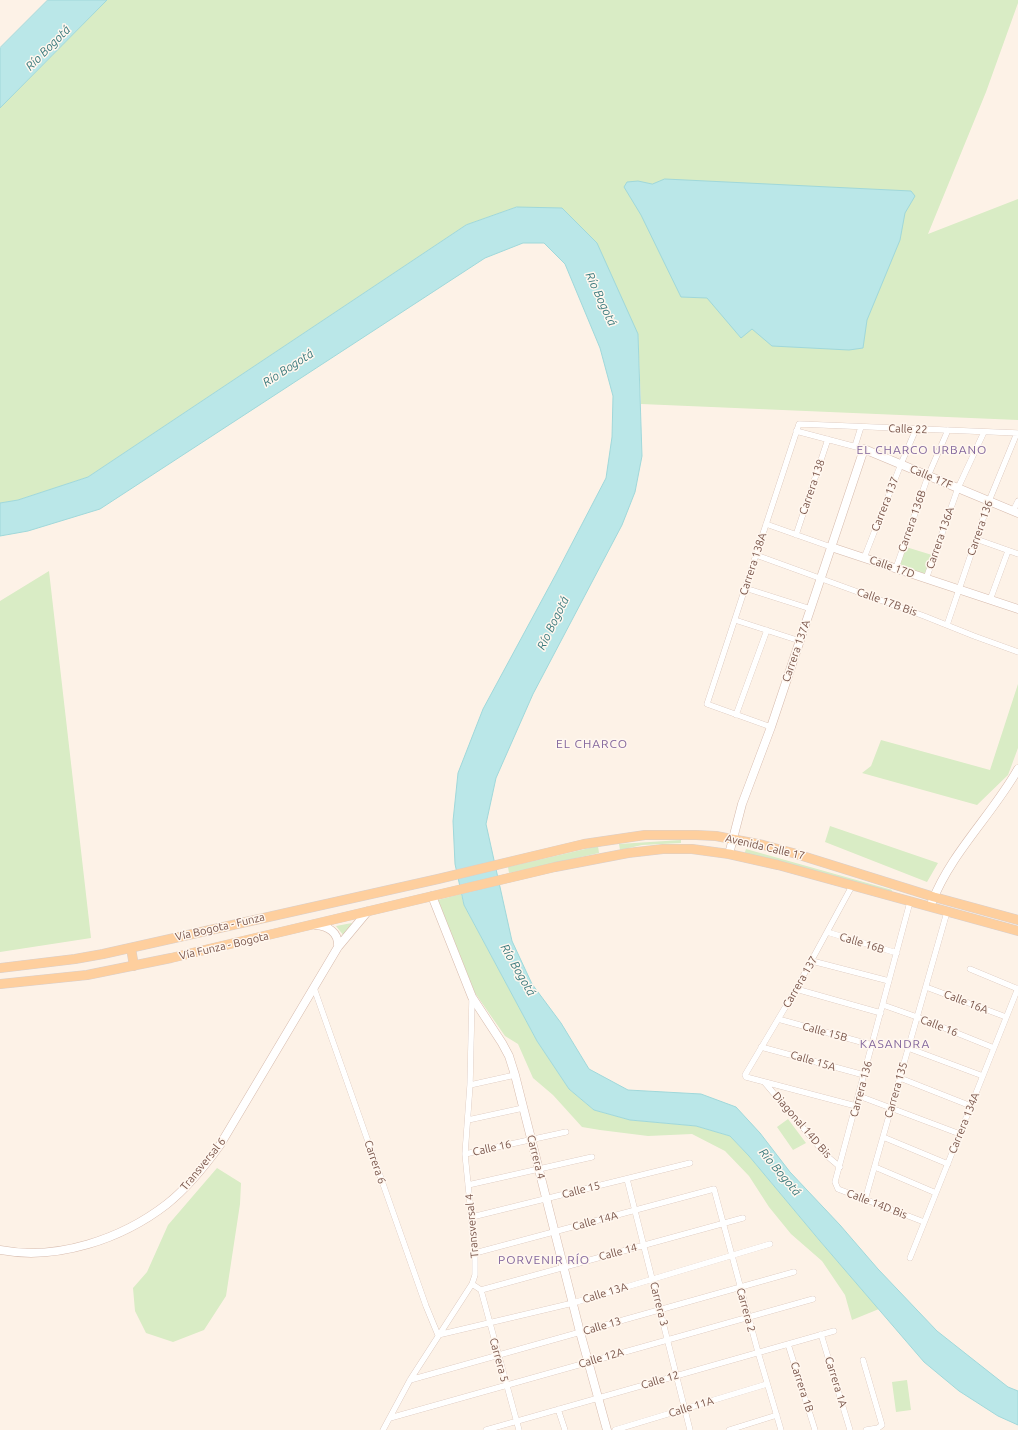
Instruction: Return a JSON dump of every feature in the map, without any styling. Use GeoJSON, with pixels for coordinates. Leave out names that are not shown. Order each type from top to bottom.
{"type":"FeatureCollection","features":[{"type":"Feature","properties":{"kind":"main road","name":"Avenida Calle 17"},"geometry":{"type":"LineString","coordinates":[[505,862],[584,844],[645,835],[696,835],[733,838],[793,853],[934,897],[1018,920]]}},
{"type":"Feature","properties":{"kind":"main road"},"geometry":{"type":"LineString","coordinates":[[611,839],[614,856]]}},
{"type":"Feature","properties":{"kind":"main road","name":"Avenida Calle 17"},"geometry":{"type":"LineString","coordinates":[[446,893],[555,867],[650,850],[677,848],[708,850],[778,865],[1018,931]]}},
{"type":"Feature","properties":{"kind":"main road","name":"Vía Bogota - Funza"},"geometry":{"type":"LineString","coordinates":[[0,968],[75,959],[131,948],[438,879],[505,862]]}},
{"type":"Feature","properties":{"kind":"main road","name":"Vía Funza - Bogota"},"geometry":{"type":"LineString","coordinates":[[0,984],[86,975],[134,966],[202,952],[446,893]]}},
{"type":"Feature","properties":{"kind":"main road"},"geometry":{"type":"LineString","coordinates":[[131,948],[134,966]]}},
{"type":"Feature","properties":{"kind":"street","name":"Calle 22"},"geometry":{"type":"LineString","coordinates":[[799,424],[1018,433]]}},
{"type":"Feature","properties":{"kind":"street","name":"Carrera 138A"},"geometry":{"type":"LineString","coordinates":[[736,715],[707,704],[799,424]]}},
{"type":"Feature","properties":{"kind":"street"},"geometry":{"type":"LineString","coordinates":[[855,446],[861,427]]}},
{"type":"Feature","properties":{"kind":"street","name":"Carrera 137"},"geometry":{"type":"LineString","coordinates":[[864,558],[916,429]]}},
{"type":"Feature","properties":{"kind":"street","name":"Carrera 136B"},"geometry":{"type":"LineString","coordinates":[[896,568],[928,476],[948,430]]}},
{"type":"Feature","properties":{"kind":"street","name":"Calle 17F"},"geometry":{"type":"LineString","coordinates":[[796,431],[864,449],[1016,512]]}},
{"type":"Feature","properties":{"kind":"street","name":"Carrera 136A"},"geometry":{"type":"LineString","coordinates":[[926,579],[958,488],[984,432]]}},
{"type":"Feature","properties":{"kind":"street","name":"Carrera 136"},"geometry":{"type":"LineString","coordinates":[[947,625],[989,501],[1018,433]]}},
{"type":"Feature","properties":{"kind":"street","name":"Carrera 138"},"geometry":{"type":"LineString","coordinates":[[796,535],[828,439]]}},
{"type":"Feature","properties":{"kind":"street","name":"Carrera 137A"},"geometry":{"type":"LineString","coordinates":[[730,854],[742,804],[771,726],[864,449]]}},
{"type":"Feature","properties":{"kind":"street"},"geometry":{"type":"LineString","coordinates":[[1016,512],[1018,501]]}},
{"type":"Feature","properties":{"kind":"street","name":"Calle 17D"},"geometry":{"type":"LineString","coordinates":[[766,524],[1018,610]]}},
{"type":"Feature","properties":{"kind":"street"},"geometry":{"type":"LineString","coordinates":[[976,539],[1018,554]]}},
{"type":"Feature","properties":{"kind":"street"},"geometry":{"type":"LineString","coordinates":[[990,600],[1008,551]]}},
{"type":"Feature","properties":{"kind":"street","name":"Calle 17B Bis"},"geometry":{"type":"LineString","coordinates":[[756,555],[1018,652]]}},
{"type":"Feature","properties":{"kind":"street"},"geometry":{"type":"LineString","coordinates":[[745,588],[811,609]]}},
{"type":"Feature","properties":{"kind":"street"},"geometry":{"type":"LineString","coordinates":[[735,620],[800,641]]}},
{"type":"Feature","properties":{"kind":"street"},"geometry":{"type":"LineString","coordinates":[[767,630],[736,715],[771,726]]}},
{"type":"Feature","properties":{"kind":"street"},"geometry":{"type":"LineString","coordinates":[[930,907],[942,878],[1008,786],[1018,769]]}},
{"type":"Feature","properties":{"kind":"street","name":"Carrera 137"},"geometry":{"type":"LineString","coordinates":[[765,1083],[745,1076],[796,989],[852,886]]}},
{"type":"Feature","properties":{"kind":"street","name":"Carrera 4"},"geometry":{"type":"LineString","coordinates":[[432,896],[472,997],[502,1043],[515,1075],[580,1332],[607,1430]]}},
{"type":"Feature","properties":{"kind":"street","name":"Carrera 136"},"geometry":{"type":"LineString","coordinates":[[835,1182],[910,902]]}},
{"type":"Feature","properties":{"kind":"street","name":"Transversal 6"},"geometry":{"type":"LineString","coordinates":[[0,1250],[19,1253],[37,1253],[79,1246],[124,1230],[147,1218],[168,1203],[188,1184],[215,1152],[338,947],[368,912]]}},
{"type":"Feature","properties":{"kind":"street","name":"Carrera 135"},"geometry":{"type":"LineString","coordinates":[[865,1200],[947,912]]}},
{"type":"Feature","properties":{"kind":"street"},"geometry":{"type":"LineString","coordinates":[[314,924],[325,926],[330,929],[337,937],[338,947]]}},
{"type":"Feature","properties":{"kind":"street","name":"Calle 16B"},"geometry":{"type":"LineString","coordinates":[[827,932],[897,953]]}},
{"type":"Feature","properties":{"kind":"street"},"geometry":{"type":"LineString","coordinates":[[812,960],[889,981]]}},
{"type":"Feature","properties":{"kind":"street"},"geometry":{"type":"LineString","coordinates":[[970,969],[1018,989]]}},
{"type":"Feature","properties":{"kind":"street","name":"Calle 16A"},"geometry":{"type":"LineString","coordinates":[[926,986],[1006,1017]]}},
{"type":"Feature","properties":{"kind":"street","name":"Carrera 6"},"geometry":{"type":"LineString","coordinates":[[314,988],[426,1306],[438,1336]]}},
{"type":"Feature","properties":{"kind":"street"},"geometry":{"type":"LineString","coordinates":[[796,989],[881,1013]]}},
{"type":"Feature","properties":{"kind":"street","name":"Carrera 134A"},"geometry":{"type":"LineString","coordinates":[[910,1258],[1018,989]]}},
{"type":"Feature","properties":{"kind":"street","name":"Transversal 4"},"geometry":{"type":"LineString","coordinates":[[383,1430],[410,1380],[472,1284],[475,1275],[475,1253],[465,1154],[470,1085],[472,997]]}},
{"type":"Feature","properties":{"kind":"street","name":"Calle 16"},"geometry":{"type":"LineString","coordinates":[[883,1005],[994,1048]]}},
{"type":"Feature","properties":{"kind":"street","name":"Calle 15B"},"geometry":{"type":"LineString","coordinates":[[778,1019],[872,1045]]}},
{"type":"Feature","properties":{"kind":"street","name":"Calle 15A"},"geometry":{"type":"LineString","coordinates":[[761,1047],[864,1075]]}},
{"type":"Feature","properties":{"kind":"street"},"geometry":{"type":"LineString","coordinates":[[908,1048],[983,1076]]}},
{"type":"Feature","properties":{"kind":"street"},"geometry":{"type":"LineString","coordinates":[[470,1085],[515,1075]]}},
{"type":"Feature","properties":{"kind":"street"},"geometry":{"type":"LineString","coordinates":[[900,1078],[971,1106]]}},
{"type":"Feature","properties":{"kind":"street"},"geometry":{"type":"LineString","coordinates":[[765,1083],[856,1106]]}},
{"type":"Feature","properties":{"kind":"street","name":"Diagonal 14D Bis"},"geometry":{"type":"LineString","coordinates":[[765,1083],[827,1156],[840,1167]]}},
{"type":"Feature","properties":{"kind":"street"},"geometry":{"type":"LineString","coordinates":[[858,1096],[960,1134]]}},
{"type":"Feature","properties":{"kind":"street"},"geometry":{"type":"LineString","coordinates":[[468,1120],[523,1108]]}},
{"type":"Feature","properties":{"kind":"street","name":"Calle 16"},"geometry":{"type":"LineString","coordinates":[[465,1154],[566,1132]]}},
{"type":"Feature","properties":{"kind":"street"},"geometry":{"type":"LineString","coordinates":[[883,1137],[948,1164]]}},
{"type":"Feature","properties":{"kind":"street"},"geometry":{"type":"LineString","coordinates":[[468,1185],[592,1157]]}},
{"type":"Feature","properties":{"kind":"street","name":"Calle 15"},"geometry":{"type":"LineString","coordinates":[[472,1217],[690,1163]]}},
{"type":"Feature","properties":{"kind":"street"},"geometry":{"type":"LineString","coordinates":[[875,1167],[936,1193]]}},
{"type":"Feature","properties":{"kind":"street","name":"Carrera 3"},"geometry":{"type":"LineString","coordinates":[[627,1179],[690,1430]]}},
{"type":"Feature","properties":{"kind":"street","name":"Calle 14D Bis"},"geometry":{"type":"LineString","coordinates":[[835,1182],[838,1189],[924,1222]]}},
{"type":"Feature","properties":{"kind":"street","name":"Calle 14A"},"geometry":{"type":"LineString","coordinates":[[475,1253],[714,1189]]}},
{"type":"Feature","properties":{"kind":"street","name":"Carrera 2"},"geometry":{"type":"LineString","coordinates":[[714,1189],[748,1317],[781,1430]]}},
{"type":"Feature","properties":{"kind":"street","name":"Calle 14"},"geometry":{"type":"LineString","coordinates":[[480,1290],[743,1218]]}},
{"type":"Feature","properties":{"kind":"street","name":"Calle 13A"},"geometry":{"type":"LineString","coordinates":[[438,1336],[573,1303],[652,1278],[770,1244]]}},
{"type":"Feature","properties":{"kind":"street","name":"Calle 13"},"geometry":{"type":"LineString","coordinates":[[410,1380],[794,1272]]}},
{"type":"Feature","properties":{"kind":"street"},"geometry":{"type":"LineString","coordinates":[[472,1284],[480,1290]]}},
{"type":"Feature","properties":{"kind":"street","name":"Carrera 5"},"geometry":{"type":"LineString","coordinates":[[480,1290],[519,1430]]}},
{"type":"Feature","properties":{"kind":"street","name":"Calle 12A"},"geometry":{"type":"LineString","coordinates":[[390,1418],[813,1299]]}},
{"type":"Feature","properties":{"kind":"street","name":"Calle 12"},"geometry":{"type":"LineString","coordinates":[[486,1430],[834,1330]]}},
{"type":"Feature","properties":{"kind":"street","name":"Carrera 1A"},"geometry":{"type":"LineString","coordinates":[[821,1334],[850,1430]]}},
{"type":"Feature","properties":{"kind":"street","name":"Carrera 1B"},"geometry":{"type":"LineString","coordinates":[[788,1344],[815,1430]]}},
{"type":"Feature","properties":{"kind":"street"},"geometry":{"type":"LineString","coordinates":[[863,1360],[881,1421],[881,1427],[866,1430]]}},
{"type":"Feature","properties":{"kind":"street","name":"Calle 11A"},"geometry":{"type":"LineString","coordinates":[[615,1430],[767,1384]]}},
{"type":"Feature","properties":{"kind":"street"},"geometry":{"type":"LineString","coordinates":[[558,1409],[564,1430]]}},
{"type":"Feature","properties":{"kind":"street"},"geometry":{"type":"LineString","coordinates":[[729,1430],[777,1415]]}},
{"type":"Feature","properties":{"kind":"green space"},"geometry":{"type":"Polygon","coordinates":[[[107,0],[1018,0],[986,92],[928,234],[1018,199],[1018,420],[641,404],[638,334],[517,207],[466,225],[88,477],[18,500],[0,503],[0,108],[107,0]]]}},
{"type":"Feature","properties":{"kind":"green space"},"geometry":{"type":"Polygon","coordinates":[[[906,547],[932,555],[925,576],[899,567],[906,547]]]}},
{"type":"Feature","properties":{"kind":"green space"},"geometry":{"type":"Polygon","coordinates":[[[49,571],[91,938],[0,952],[0,601],[49,571]]]}},
{"type":"Feature","properties":{"kind":"green space"},"geometry":{"type":"Polygon","coordinates":[[[1018,684],[1018,748],[1008,775],[977,805],[862,773],[871,766],[881,740],[990,770],[1018,684]]]}},
{"type":"Feature","properties":{"kind":"green space"},"geometry":{"type":"Polygon","coordinates":[[[830,826],[938,863],[927,882],[825,842],[830,826]]]}},
{"type":"Feature","properties":{"kind":"green space"},"geometry":{"type":"Polygon","coordinates":[[[681,840],[681,843],[642,845],[620,850],[619,844],[681,840]]]}},
{"type":"Feature","properties":{"kind":"green space"},"geometry":{"type":"Polygon","coordinates":[[[598,846],[599,853],[509,873],[508,867],[598,846]]]}},
{"type":"Feature","properties":{"kind":"green space"},"geometry":{"type":"Polygon","coordinates":[[[746,849],[892,890],[891,893],[744,855],[746,849]]]}},
{"type":"Feature","properties":{"kind":"green space"},"geometry":{"type":"Polygon","coordinates":[[[461,894],[464,905],[537,1041],[569,1089],[594,1110],[630,1120],[696,1126],[730,1136],[749,1156],[879,1309],[852,1320],[845,1295],[822,1261],[791,1234],[769,1207],[749,1176],[725,1151],[692,1134],[648,1136],[582,1127],[553,1095],[533,1078],[518,1044],[505,1036],[475,993],[438,900],[461,894]]]}},
{"type":"Feature","properties":{"kind":"green space"},"geometry":{"type":"Polygon","coordinates":[[[352,923],[344,936],[336,926],[352,923]]]}},
{"type":"Feature","properties":{"kind":"green space"},"geometry":{"type":"Polygon","coordinates":[[[788,1119],[806,1143],[793,1150],[777,1127],[788,1119]]]}},
{"type":"Feature","properties":{"kind":"green space"},"geometry":{"type":"Polygon","coordinates":[[[217,1168],[241,1183],[240,1204],[226,1296],[204,1330],[173,1342],[146,1333],[135,1311],[133,1288],[147,1272],[168,1225],[217,1168]]]}},
{"type":"Feature","properties":{"kind":"green space"},"geometry":{"type":"Polygon","coordinates":[[[907,1380],[911,1410],[896,1412],[892,1382],[907,1380]]]}},
{"type":"Feature","properties":{"kind":"water","name":"Río Bogotá"},"geometry":{"type":"Polygon","coordinates":[[[48,0],[107,0],[0,108],[0,48],[48,0]]]}},
{"type":"Feature","properties":{"kind":"water"},"geometry":{"type":"Polygon","coordinates":[[[665,179],[911,191],[915,196],[905,213],[900,240],[867,320],[863,348],[849,350],[772,346],[752,329],[741,338],[707,298],[681,297],[641,215],[624,187],[627,182],[638,181],[652,184],[665,179]]]}},
{"type":"Feature","properties":{"kind":"water","name":"Río Bogotá"},"geometry":{"type":"Polygon","coordinates":[[[517,207],[562,208],[597,243],[638,334],[642,456],[635,492],[622,525],[533,694],[496,778],[486,824],[512,941],[532,984],[561,1023],[589,1069],[628,1090],[701,1094],[736,1107],[760,1133],[790,1172],[840,1225],[878,1269],[937,1331],[1008,1387],[1018,1391],[1018,1425],[998,1416],[959,1391],[924,1362],[749,1156],[730,1136],[696,1126],[630,1120],[594,1110],[569,1089],[537,1041],[464,905],[455,864],[453,821],[458,773],[483,709],[606,478],[612,437],[613,396],[600,348],[565,264],[544,243],[523,243],[485,258],[100,509],[28,531],[0,536],[0,503],[18,500],[88,477],[466,225],[517,207]]]}},
{"type":"Feature","properties":{"kind":"district","name":"EL CHARCO URBANO"},"geometry":{"type":"Point","coordinates":[922,450]}},
{"type":"Feature","properties":{"kind":"district","name":"EL CHARCO"},"geometry":{"type":"Point","coordinates":[592,744]}},
{"type":"Feature","properties":{"kind":"district","name":"KASANDRA"},"geometry":{"type":"Point","coordinates":[895,1044]}},
{"type":"Feature","properties":{"kind":"district","name":"PORVENIR RÍO"},"geometry":{"type":"Point","coordinates":[544,1260]}}]}
